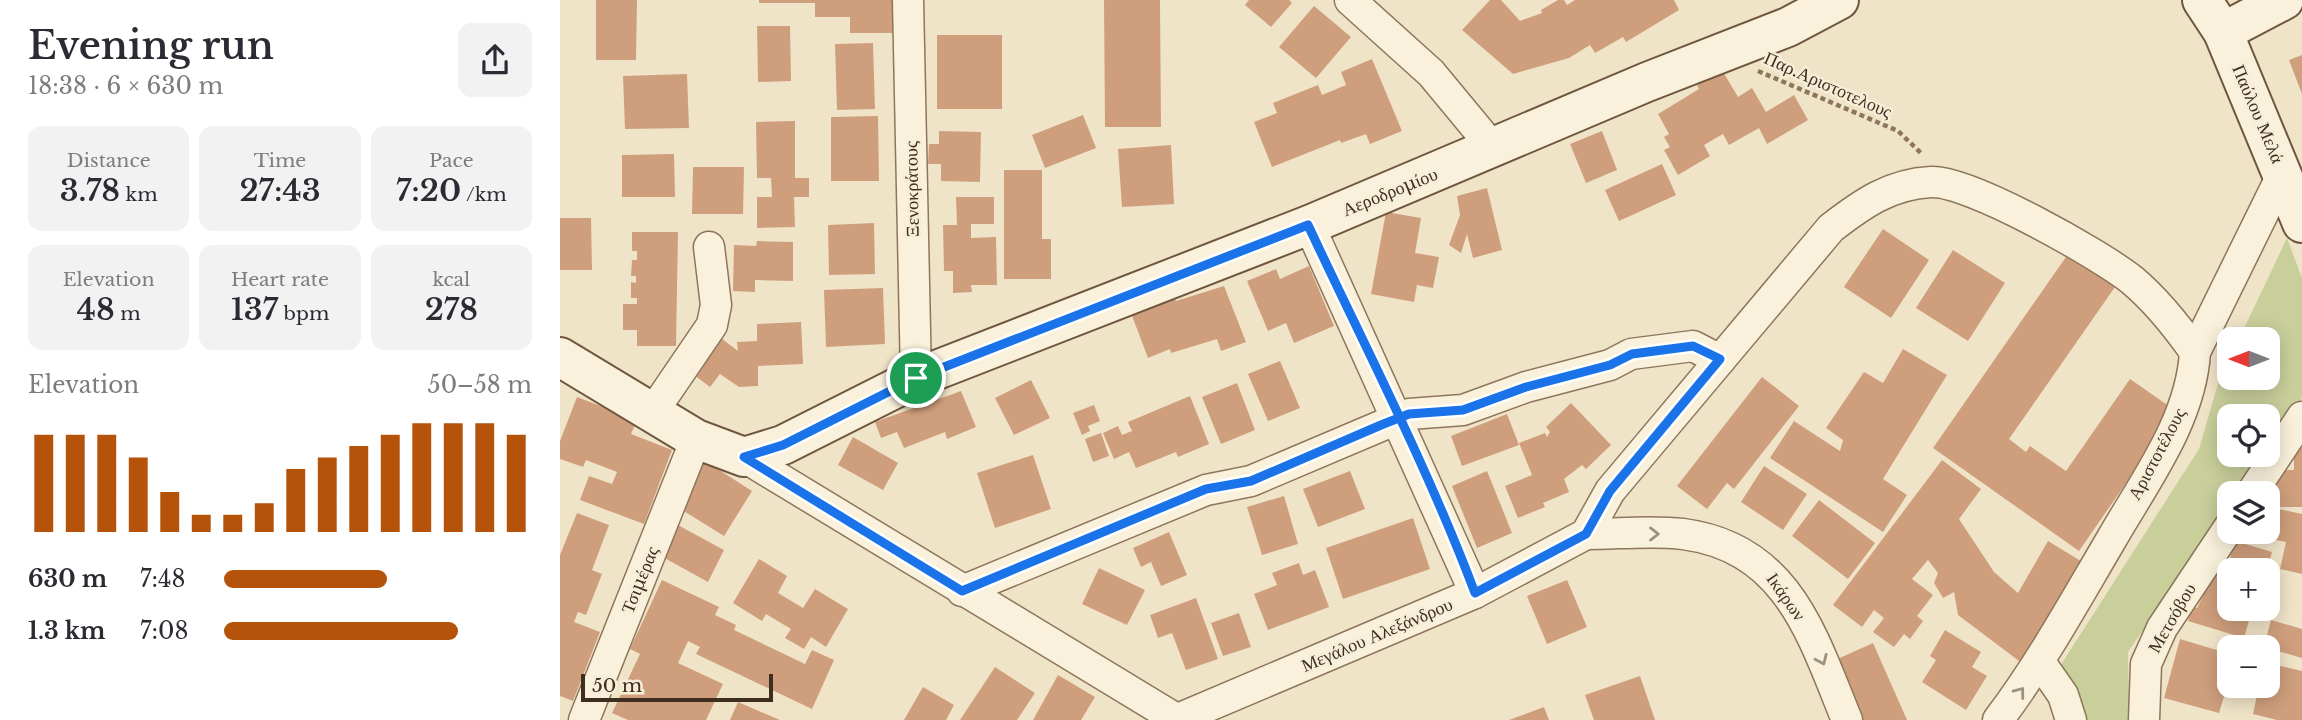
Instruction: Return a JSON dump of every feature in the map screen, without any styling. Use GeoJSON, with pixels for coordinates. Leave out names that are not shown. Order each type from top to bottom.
{"type":"FeatureCollection","features":[{"type":"Feature","properties":{"kind":"street","name":"Ξενοκράτους"},"geometry":{"type":"LineString","coordinates":[[908,0],[916,378]]}},
{"type":"Feature","properties":{"kind":"street"},"geometry":{"type":"LineString","coordinates":[[1350,0],[1431,73],[1493,149]]}},
{"type":"Feature","properties":{"kind":"street","name":"Αεροδρομίου"},"geometry":{"type":"LineString","coordinates":[[744,457],[783,445],[916,378],[1308,225],[1788,27],[1839,0]]}},
{"type":"Feature","properties":{"kind":"street"},"geometry":{"type":"LineString","coordinates":[[2212,8],[2284,0]]}},
{"type":"Feature","properties":{"kind":"street","name":"Παύλου Μελά"},"geometry":{"type":"LineString","coordinates":[[2212,8],[2302,223]]}},
{"type":"Feature","properties":{"kind":"street","name":"Αριστοτέλους"},"geometry":{"type":"LineString","coordinates":[[1998,720],[2040,662],[2171,436],[2194,375],[2195,352],[2283,173]]}},
{"type":"Feature","properties":{"kind":"street"},"geometry":{"type":"LineString","coordinates":[[1586,534],[1610,491],[1830,228],[1867,200],[1901,185],[1934,182],[1973,193],[2062,236],[2131,279],[2167,313],[2195,352]]}},
{"type":"Feature","properties":{"kind":"street"},"geometry":{"type":"LineString","coordinates":[[1308,225],[1398,418],[1475,593]]}},
{"type":"Feature","properties":{"kind":"street"},"geometry":{"type":"LineString","coordinates":[[652,412],[712,325],[716,305],[709,247]]}},
{"type":"Feature","properties":{"kind":"street"},"geometry":{"type":"LineString","coordinates":[[962,591],[1206,489],[1251,481],[1409,414],[1463,410],[1526,387],[1610,365],[1632,354],[1693,346],[1720,359]]}},
{"type":"Feature","properties":{"kind":"street","name":"Μεγάλου Αλεξάνδρου"},"geometry":{"type":"LineString","coordinates":[[560,357],[696,439],[744,457],[1178,720],[1475,593],[1586,534]]}},
{"type":"Feature","properties":{"kind":"street"},"geometry":{"type":"LineString","coordinates":[[2260,481],[2302,417]]}},
{"type":"Feature","properties":{"kind":"street","name":"Τσιμέρας"},"geometry":{"type":"LineString","coordinates":[[584,720],[696,439]]}},
{"type":"Feature","properties":{"kind":"street","name":"Ικάρων"},"geometry":{"type":"LineString","coordinates":[[1586,534],[1683,534],[1738,549],[1766,568],[1795,605],[1847,720]]}},
{"type":"Feature","properties":{"kind":"street","name":"Μετσόβου"},"geometry":{"type":"LineString","coordinates":[[2144,720],[2146,664],[2151,652],[2162,628],[2218,544]]}},
{"type":"Feature","properties":{"kind":"street"},"geometry":{"type":"LineString","coordinates":[[2040,662],[2063,695],[2071,720]]}},
{"type":"Feature","properties":{"kind":"path","name":"Παρ.Αριστοτελους"},"geometry":{"type":"LineString","coordinates":[[1729,50],[1760,72],[1898,131],[1921,151],[1934,182]]}},
{"type":"Feature","properties":{"kind":"green space"},"geometry":{"type":"Polygon","coordinates":[[[2287,238],[2302,278],[2302,398],[2280,430],[2280,404],[2217,404],[2217,467],[2255,467],[2245,481],[2217,481],[2217,522],[2128,652],[2129,720],[2071,720],[2063,695],[2062,663],[2199,449],[2217,387],[2217,390],[2280,390],[2280,327],[2245,327],[2287,238]]]}},
{"type":"Feature","properties":{"kind":"building"},"geometry":{"type":"Polygon","coordinates":[[[596,0],[637,0],[636,60],[596,60],[596,0]]]}},
{"type":"Feature","properties":{"kind":"building"},"geometry":{"type":"Polygon","coordinates":[[[759,0],[894,0],[894,33],[850,33],[850,17],[815,17],[815,3],[759,3],[759,0]]]}},
{"type":"Feature","properties":{"kind":"building"},"geometry":{"type":"Polygon","coordinates":[[[1104,0],[1160,0],[1161,127],[1105,127],[1104,0]]]}},
{"type":"Feature","properties":{"kind":"building"},"geometry":{"type":"Polygon","coordinates":[[[1249,0],[1289,0],[1292,3],[1271,27],[1245,5],[1249,0]]]}},
{"type":"Feature","properties":{"kind":"building"},"geometry":{"type":"Polygon","coordinates":[[[1490,0],[1501,0],[1520,21],[1542,13],[1541,10],[1558,0],[1564,0],[1567,5],[1575,0],[1674,0],[1679,10],[1626,42],[1623,37],[1595,53],[1590,45],[1569,58],[1513,74],[1462,30],[1490,0]]]}},
{"type":"Feature","properties":{"kind":"building"},"geometry":{"type":"Polygon","coordinates":[[[1314,6],[1351,37],[1316,78],[1279,47],[1314,6]]]}},
{"type":"Feature","properties":{"kind":"building"},"geometry":{"type":"Polygon","coordinates":[[[757,26],[790,26],[791,81],[758,82],[757,26]]]}},
{"type":"Feature","properties":{"kind":"building"},"geometry":{"type":"Polygon","coordinates":[[[937,35],[1002,35],[1002,109],[937,109],[937,35]]]}},
{"type":"Feature","properties":{"kind":"building"},"geometry":{"type":"Polygon","coordinates":[[[873,43],[875,109],[837,110],[835,44],[873,43]]]}},
{"type":"Feature","properties":{"kind":"building"},"geometry":{"type":"Polygon","coordinates":[[[2302,55],[2302,94],[2289,60],[2302,55]]]}},
{"type":"Feature","properties":{"kind":"building"},"geometry":{"type":"Polygon","coordinates":[[[1372,59],[1402,131],[1370,144],[1366,134],[1341,143],[1340,140],[1272,167],[1254,122],[1277,113],[1273,103],[1318,85],[1322,95],[1346,85],[1341,72],[1372,59]]]}},
{"type":"Feature","properties":{"kind":"building"},"geometry":{"type":"Polygon","coordinates":[[[1722,70],[1738,97],[1752,88],[1766,112],[1794,95],[1808,120],[1767,144],[1759,128],[1729,145],[1723,134],[1704,145],[1710,156],[1678,175],[1664,150],[1670,147],[1664,137],[1669,134],[1658,114],[1699,89],[1697,85],[1722,70]]]}},
{"type":"Feature","properties":{"kind":"building"},"geometry":{"type":"Polygon","coordinates":[[[687,74],[689,128],[625,129],[623,76],[687,74]]]}},
{"type":"Feature","properties":{"kind":"building"},"geometry":{"type":"Polygon","coordinates":[[[1083,115],[1096,148],[1045,168],[1032,135],[1083,115]]]}},
{"type":"Feature","properties":{"kind":"building"},"geometry":{"type":"Polygon","coordinates":[[[878,116],[879,181],[831,181],[831,117],[878,116]]]}},
{"type":"Feature","properties":{"kind":"building"},"geometry":{"type":"Polygon","coordinates":[[[795,121],[795,178],[809,178],[809,197],[794,197],[795,227],[757,228],[757,197],[772,197],[771,178],[757,178],[756,122],[795,121]]]}},
{"type":"Feature","properties":{"kind":"building"},"geometry":{"type":"Polygon","coordinates":[[[939,131],[981,132],[980,182],[941,181],[941,164],[928,164],[929,144],[939,144],[939,131]]]}},
{"type":"Feature","properties":{"kind":"building"},"geometry":{"type":"Polygon","coordinates":[[[1602,131],[1617,170],[1586,183],[1570,144],[1602,131]]]}},
{"type":"Feature","properties":{"kind":"building"},"geometry":{"type":"Polygon","coordinates":[[[1171,145],[1174,204],[1122,207],[1118,149],[1171,145]]]}},
{"type":"Feature","properties":{"kind":"building"},"geometry":{"type":"Polygon","coordinates":[[[674,154],[675,197],[622,197],[622,155],[674,154]]]}},
{"type":"Feature","properties":{"kind":"building"},"geometry":{"type":"Polygon","coordinates":[[[1662,164],[1676,195],[1619,221],[1605,190],[1662,164]]]}},
{"type":"Feature","properties":{"kind":"building"},"geometry":{"type":"Polygon","coordinates":[[[693,167],[744,167],[743,214],[692,214],[693,167]]]}},
{"type":"Feature","properties":{"kind":"building"},"geometry":{"type":"Polygon","coordinates":[[[1004,170],[1042,170],[1042,239],[1051,239],[1051,279],[1004,279],[1004,170]]]}},
{"type":"Feature","properties":{"kind":"building"},"geometry":{"type":"Polygon","coordinates":[[[1487,188],[1502,250],[1473,258],[1467,234],[1461,253],[1449,245],[1460,215],[1457,196],[1487,188]]]}},
{"type":"Feature","properties":{"kind":"building"},"geometry":{"type":"Polygon","coordinates":[[[956,197],[994,197],[994,224],[971,224],[971,238],[996,237],[997,285],[971,285],[972,292],[953,293],[953,271],[944,271],[943,225],[957,225],[956,197]]]}},
{"type":"Feature","properties":{"kind":"building"},"geometry":{"type":"Polygon","coordinates":[[[1386,212],[1421,218],[1415,253],[1439,257],[1433,288],[1417,285],[1414,302],[1371,294],[1386,212]]]}},
{"type":"Feature","properties":{"kind":"building"},"geometry":{"type":"Polygon","coordinates":[[[560,218],[591,218],[592,270],[560,270],[560,218]]]}},
{"type":"Feature","properties":{"kind":"building"},"geometry":{"type":"Polygon","coordinates":[[[874,223],[875,274],[829,275],[828,225],[874,223]]]}},
{"type":"Feature","properties":{"kind":"building"},"geometry":{"type":"Polygon","coordinates":[[[1883,229],[1929,260],[1891,318],[1844,287],[1883,229]]]}},
{"type":"Feature","properties":{"kind":"building"},"geometry":{"type":"Polygon","coordinates":[[[632,232],[678,232],[676,346],[637,346],[637,330],[623,330],[623,304],[637,304],[637,298],[631,298],[631,282],[636,283],[636,276],[631,276],[632,260],[637,260],[637,251],[632,251],[632,232]]]}},
{"type":"Feature","properties":{"kind":"building"},"geometry":{"type":"Polygon","coordinates":[[[757,241],[793,242],[793,281],[755,280],[755,292],[733,291],[734,245],[756,246],[757,241]]]}},
{"type":"Feature","properties":{"kind":"building"},"geometry":{"type":"Polygon","coordinates":[[[1953,250],[2005,283],[1968,341],[1916,308],[1953,250]]]}},
{"type":"Feature","properties":{"kind":"building"},"geometry":{"type":"Polygon","coordinates":[[[2068,254],[2115,287],[2009,439],[2026,452],[2030,446],[2066,471],[2130,379],[2176,411],[2079,551],[1933,448],[2068,254]]]}},
{"type":"Feature","properties":{"kind":"building"},"geometry":{"type":"Polygon","coordinates":[[[1309,266],[1334,326],[1294,343],[1286,323],[1268,331],[1247,281],[1276,269],[1280,279],[1309,266]]]}},
{"type":"Feature","properties":{"kind":"building"},"geometry":{"type":"Polygon","coordinates":[[[1224,286],[1246,342],[1221,351],[1217,339],[1171,353],[1170,349],[1148,358],[1131,313],[1174,296],[1176,301],[1224,286]]]}},
{"type":"Feature","properties":{"kind":"building"},"geometry":{"type":"Polygon","coordinates":[[[883,288],[885,344],[826,347],[824,290],[883,288]]]}},
{"type":"Feature","properties":{"kind":"building"},"geometry":{"type":"Polygon","coordinates":[[[801,322],[803,364],[758,366],[758,386],[739,387],[720,374],[710,387],[690,372],[717,335],[738,351],[737,342],[757,341],[757,324],[801,322]]]}},
{"type":"Feature","properties":{"kind":"building"},"geometry":{"type":"Polygon","coordinates":[[[1903,349],[1947,375],[1883,479],[1907,495],[1883,532],[1770,458],[1794,421],[1840,451],[1843,440],[1826,428],[1864,372],[1883,383],[1903,349]]]}},
{"type":"Feature","properties":{"kind":"building"},"geometry":{"type":"Polygon","coordinates":[[[1280,361],[1300,408],[1268,421],[1248,374],[1280,361]]]}},
{"type":"Feature","properties":{"kind":"building"},"geometry":{"type":"Polygon","coordinates":[[[1762,377],[1799,406],[1734,489],[1727,483],[1707,509],[1677,486],[1762,377]]]}},
{"type":"Feature","properties":{"kind":"building"},"geometry":{"type":"Polygon","coordinates":[[[1031,380],[1050,418],[1014,435],[995,398],[1031,380]]]}},
{"type":"Feature","properties":{"kind":"building"},"geometry":{"type":"Polygon","coordinates":[[[1237,383],[1255,430],[1221,444],[1202,397],[1237,383]]]}},
{"type":"Feature","properties":{"kind":"building"},"geometry":{"type":"Polygon","coordinates":[[[961,391],[976,427],[947,439],[945,432],[904,448],[897,432],[881,438],[875,422],[961,391]]]}},
{"type":"Feature","properties":{"kind":"building"},"geometry":{"type":"Polygon","coordinates":[[[1190,396],[1209,444],[1178,457],[1176,452],[1136,468],[1129,452],[1114,459],[1103,433],[1118,426],[1122,435],[1132,431],[1128,422],[1190,396]]]}},
{"type":"Feature","properties":{"kind":"building"},"geometry":{"type":"Polygon","coordinates":[[[577,397],[637,420],[631,434],[672,450],[644,524],[580,500],[589,476],[612,484],[617,472],[586,460],[583,467],[560,459],[560,441],[577,397]]]}},
{"type":"Feature","properties":{"kind":"building"},"geometry":{"type":"Polygon","coordinates":[[[1571,403],[1611,445],[1586,469],[1582,465],[1564,479],[1569,492],[1543,503],[1545,507],[1518,518],[1505,486],[1532,475],[1519,443],[1545,433],[1547,437],[1550,432],[1546,427],[1571,403]]]}},
{"type":"Feature","properties":{"kind":"building"},"geometry":{"type":"Polygon","coordinates":[[[1094,405],[1100,421],[1088,426],[1090,431],[1082,435],[1073,413],[1094,405]]]}},
{"type":"Feature","properties":{"kind":"building"},"geometry":{"type":"Polygon","coordinates":[[[1507,414],[1519,445],[1462,466],[1451,436],[1507,414]]]}},
{"type":"Feature","properties":{"kind":"building"},"geometry":{"type":"Polygon","coordinates":[[[1101,433],[1109,456],[1093,462],[1085,439],[1101,433]]]}},
{"type":"Feature","properties":{"kind":"building"},"geometry":{"type":"Polygon","coordinates":[[[853,437],[898,463],[883,490],[838,465],[853,437]]]}},
{"type":"Feature","properties":{"kind":"building"},"geometry":{"type":"Polygon","coordinates":[[[2294,448],[2302,448],[2302,507],[2280,507],[2280,481],[2276,481],[2276,470],[2294,470],[2294,448]]]}},
{"type":"Feature","properties":{"kind":"building"},"geometry":{"type":"Polygon","coordinates":[[[1033,455],[1051,509],[995,528],[977,473],[1033,455]]]}},
{"type":"Feature","properties":{"kind":"building"},"geometry":{"type":"Polygon","coordinates":[[[702,459],[752,491],[724,536],[674,505],[702,459]]]}},
{"type":"Feature","properties":{"kind":"building"},"geometry":{"type":"Polygon","coordinates":[[[1942,460],[1981,489],[1959,519],[1994,572],[2018,593],[2048,541],[2089,566],[2023,664],[1958,615],[1954,592],[1943,598],[1934,583],[1938,573],[1928,560],[1912,579],[1933,595],[1917,616],[1923,621],[1910,639],[1904,634],[1894,647],[1873,632],[1884,618],[1874,610],[1862,627],[1833,605],[1942,460]]]}},
{"type":"Feature","properties":{"kind":"building"},"geometry":{"type":"Polygon","coordinates":[[[1764,466],[1807,494],[1783,530],[1741,502],[1764,466]]]}},
{"type":"Feature","properties":{"kind":"building"},"geometry":{"type":"Polygon","coordinates":[[[1350,471],[1365,509],[1318,527],[1303,489],[1350,471]]]}},
{"type":"Feature","properties":{"kind":"building"},"geometry":{"type":"Polygon","coordinates":[[[1487,471],[1512,533],[1477,548],[1452,486],[1487,471]]]}},
{"type":"Feature","properties":{"kind":"building"},"geometry":{"type":"Polygon","coordinates":[[[1284,496],[1298,544],[1262,555],[1247,507],[1284,496]]]}},
{"type":"Feature","properties":{"kind":"building"},"geometry":{"type":"Polygon","coordinates":[[[1819,500],[1875,543],[1848,579],[1792,536],[1819,500]]]}},
{"type":"Feature","properties":{"kind":"building"},"geometry":{"type":"Polygon","coordinates":[[[2280,509],[2302,514],[2302,574],[2280,569],[2286,542],[2280,541],[2280,509]]]}},
{"type":"Feature","properties":{"kind":"building"},"geometry":{"type":"Polygon","coordinates":[[[577,513],[609,525],[592,570],[602,574],[586,615],[578,612],[574,622],[600,632],[573,701],[560,696],[560,555],[577,513]]]}},
{"type":"Feature","properties":{"kind":"building"},"geometry":{"type":"Polygon","coordinates":[[[1413,518],[1430,569],[1343,599],[1326,548],[1413,518]]]}},
{"type":"Feature","properties":{"kind":"building"},"geometry":{"type":"Polygon","coordinates":[[[676,524],[724,550],[708,582],[659,555],[676,524]]]}},
{"type":"Feature","properties":{"kind":"building"},"geometry":{"type":"Polygon","coordinates":[[[1169,532],[1187,575],[1161,586],[1151,562],[1141,567],[1133,548],[1169,532]]]}},
{"type":"Feature","properties":{"kind":"building"},"geometry":{"type":"Polygon","coordinates":[[[2234,544],[2245,544],[2272,552],[2270,558],[2230,558],[2234,544]]]}},
{"type":"Feature","properties":{"kind":"building"},"geometry":{"type":"Polygon","coordinates":[[[759,559],[787,576],[778,593],[803,608],[815,589],[848,609],[826,647],[811,637],[804,649],[785,638],[791,629],[766,614],[762,621],[733,603],[759,559]]]}},
{"type":"Feature","properties":{"kind":"building"},"geometry":{"type":"Polygon","coordinates":[[[1299,563],[1303,575],[1315,570],[1329,607],[1268,630],[1254,594],[1277,585],[1272,573],[1299,563]]]}},
{"type":"Feature","properties":{"kind":"building"},"geometry":{"type":"Polygon","coordinates":[[[2212,565],[2217,566],[2217,621],[2249,621],[2245,635],[2234,635],[2188,621],[2192,607],[2197,608],[2203,596],[2212,565]]]}},
{"type":"Feature","properties":{"kind":"building"},"geometry":{"type":"Polygon","coordinates":[[[1099,568],[1145,590],[1127,625],[1082,604],[1099,568]]]}},
{"type":"Feature","properties":{"kind":"building"},"geometry":{"type":"Polygon","coordinates":[[[662,580],[719,607],[715,615],[736,625],[734,630],[805,664],[812,650],[834,660],[812,709],[696,654],[700,647],[688,641],[678,663],[723,684],[706,720],[628,720],[612,713],[640,654],[630,649],[662,580]]]}},
{"type":"Feature","properties":{"kind":"building"},"geometry":{"type":"Polygon","coordinates":[[[1567,580],[1587,627],[1547,644],[1527,596],[1567,580]]]}},
{"type":"Feature","properties":{"kind":"building"},"geometry":{"type":"Polygon","coordinates":[[[1196,598],[1218,659],[1186,670],[1172,633],[1158,638],[1150,615],[1196,598]]]}},
{"type":"Feature","properties":{"kind":"building"},"geometry":{"type":"Polygon","coordinates":[[[1239,613],[1251,647],[1223,656],[1211,623],[1239,613]]]}},
{"type":"Feature","properties":{"kind":"building"},"geometry":{"type":"Polygon","coordinates":[[[2271,621],[2302,629],[2302,658],[2280,652],[2280,635],[2267,635],[2271,621]]]}},
{"type":"Feature","properties":{"kind":"building"},"geometry":{"type":"Polygon","coordinates":[[[1945,630],[1981,652],[1972,667],[1987,676],[1966,710],[1922,682],[1936,660],[1930,656],[1945,630]]]}},
{"type":"Feature","properties":{"kind":"building"},"geometry":{"type":"Polygon","coordinates":[[[2180,639],[2217,650],[2217,698],[2224,698],[2219,713],[2164,698],[2180,639]]]}},
{"type":"Feature","properties":{"kind":"building"},"geometry":{"type":"Polygon","coordinates":[[[1873,643],[1907,720],[1859,720],[1833,661],[1873,643]]]}},
{"type":"Feature","properties":{"kind":"building"},"geometry":{"type":"Polygon","coordinates":[[[2280,666],[2302,671],[2302,720],[2277,720],[2253,714],[2256,698],[2280,698],[2280,666]]]}},
{"type":"Feature","properties":{"kind":"building"},"geometry":{"type":"Polygon","coordinates":[[[995,667],[1035,693],[1017,720],[960,720],[995,667]]]}},
{"type":"Feature","properties":{"kind":"building"},"geometry":{"type":"Polygon","coordinates":[[[1058,675],[1095,697],[1081,720],[1033,720],[1058,675]]]}},
{"type":"Feature","properties":{"kind":"building"},"geometry":{"type":"Polygon","coordinates":[[[1640,676],[1655,720],[1594,720],[1585,695],[1640,676]]]}},
{"type":"Feature","properties":{"kind":"building"},"geometry":{"type":"Polygon","coordinates":[[[923,687],[954,705],[946,720],[904,720],[923,687]]]}},
{"type":"Feature","properties":{"kind":"building"},"geometry":{"type":"Polygon","coordinates":[[[738,702],[780,720],[730,720],[738,702]]]}},
{"type":"Feature","properties":{"kind":"building"},"geometry":{"type":"Polygon","coordinates":[[[1544,707],[1549,720],[1509,720],[1544,707]]]}},
{"type":"Feature","properties":{"kind":"route"},"geometry":{"type":"LineString","coordinates":[[916,378],[783,445],[744,457],[962,591],[1206,489],[1251,481],[1381,425],[1398,418],[1409,414],[1463,410],[1526,387],[1610,365],[1632,354],[1693,346],[1720,359],[1610,491],[1586,534],[1475,593],[1398,418],[1308,225],[916,378]]}}]}
